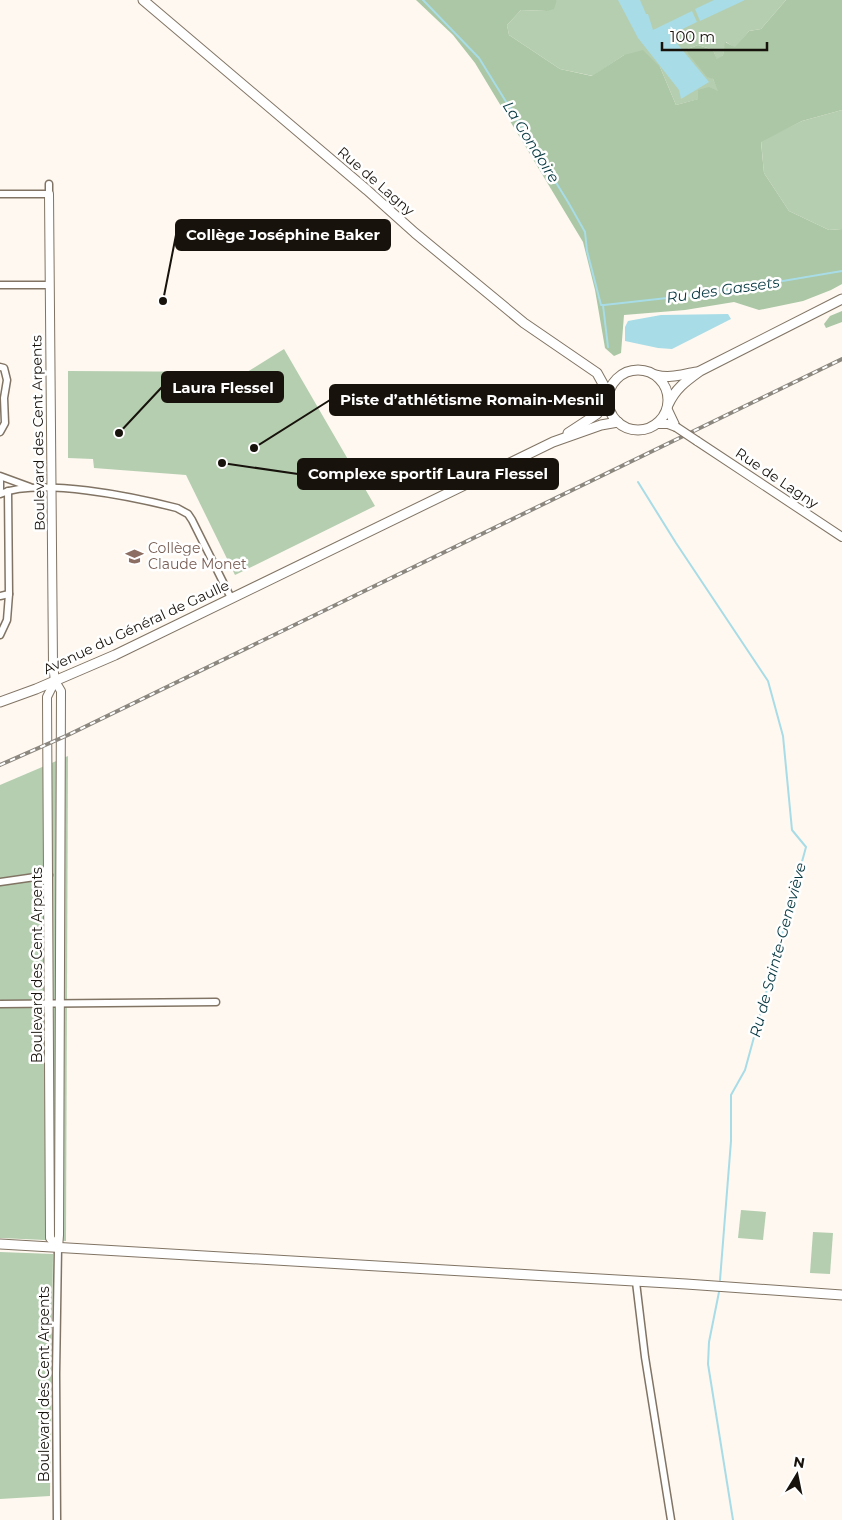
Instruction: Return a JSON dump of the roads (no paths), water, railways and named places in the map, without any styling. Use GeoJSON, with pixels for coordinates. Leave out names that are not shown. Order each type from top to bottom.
{"type":"FeatureCollection","features":[{"type":"Feature","properties":{"kind":"main road","name":"Rue de Lagny"},"geometry":{"type":"LineString","coordinates":[[143,0],[415,233],[524,323],[597,373],[620,375]]}},
{"type":"Feature","properties":{"kind":"main road"},"geometry":{"type":"LineString","coordinates":[[700,371],[663,377],[647,370],[629,371],[620,375],[611,386],[608,396],[610,411],[618,422],[626,428],[646,429],[656,424],[663,417],[673,394],[683,383],[700,371],[842,299]]}},
{"type":"Feature","properties":{"kind":"main road","name":"Rue de Lagny"},"geometry":{"type":"LineString","coordinates":[[597,373],[608,396]]}},
{"type":"Feature","properties":{"kind":"main road"},"geometry":{"type":"LineString","coordinates":[[655,374],[662,380],[666,388],[668,406]]}},
{"type":"Feature","properties":{"kind":"main road","name":"Avenue du Général de Gaulle"},"geometry":{"type":"LineString","coordinates":[[553,442],[597,414],[608,396]]}},
{"type":"Feature","properties":{"kind":"main road","name":"Avenue du Général de Gaulle"},"geometry":{"type":"LineString","coordinates":[[0,702],[115,655],[553,442],[601,425],[618,422]]}},
{"type":"Feature","properties":{"kind":"main road"},"geometry":{"type":"LineString","coordinates":[[0,1244],[842,1295]]}},
{"type":"Feature","properties":{"kind":"street","name":"Boulevard des Cent Arpents"},"geometry":{"type":"LineString","coordinates":[[49,184],[53,666],[55,681],[61,691],[56,1520]]}},
{"type":"Feature","properties":{"kind":"street"},"geometry":{"type":"LineString","coordinates":[[0,194],[49,194]]}},
{"type":"Feature","properties":{"kind":"street"},"geometry":{"type":"LineString","coordinates":[[0,285],[49,285]]}},
{"type":"Feature","properties":{"kind":"street"},"geometry":{"type":"LineString","coordinates":[[0,367],[4,368],[8,380],[4,398],[5,424],[0,432]]}},
{"type":"Feature","properties":{"kind":"street"},"geometry":{"type":"LineString","coordinates":[[668,406],[676,426]]}},
{"type":"Feature","properties":{"kind":"street"},"geometry":{"type":"LineString","coordinates":[[656,424],[676,426]]}},
{"type":"Feature","properties":{"kind":"street","name":"Rue de Lagny"},"geometry":{"type":"LineString","coordinates":[[676,426],[842,537]]}},
{"type":"Feature","properties":{"kind":"street"},"geometry":{"type":"LineString","coordinates":[[0,476],[31,487]]}},
{"type":"Feature","properties":{"kind":"street"},"geometry":{"type":"LineString","coordinates":[[0,481],[0,489]]}},
{"type":"Feature","properties":{"kind":"street"},"geometry":{"type":"LineString","coordinates":[[0,494],[31,487],[98,492],[183,511],[192,520],[231,598]]}},
{"type":"Feature","properties":{"kind":"street"},"geometry":{"type":"LineString","coordinates":[[0,635],[7,620],[9,594],[8,491]]}},
{"type":"Feature","properties":{"kind":"street"},"geometry":{"type":"LineString","coordinates":[[0,545],[8,543]]}},
{"type":"Feature","properties":{"kind":"street"},"geometry":{"type":"LineString","coordinates":[[0,596],[9,594]]}},
{"type":"Feature","properties":{"kind":"street","name":"Boulevard des Cent Arpents"},"geometry":{"type":"LineString","coordinates":[[55,681],[47,697],[50,1238],[58,1248]]}},
{"type":"Feature","properties":{"kind":"street"},"geometry":{"type":"LineString","coordinates":[[0,882],[49,874]]}},
{"type":"Feature","properties":{"kind":"street"},"geometry":{"type":"LineString","coordinates":[[0,1004],[216,1002]]}},
{"type":"Feature","properties":{"kind":"street"},"geometry":{"type":"LineString","coordinates":[[636,1282],[645,1357],[671,1520]]}},
{"type":"Feature","properties":{"kind":"water"},"geometry":{"type":"Polygon","coordinates":[[[618,0],[640,0],[646,14],[648,14],[653,30],[692,11],[697,22],[670,35],[709,82],[681,99],[679,90],[638,38],[618,0]]]}},
{"type":"Feature","properties":{"kind":"water"},"geometry":{"type":"Polygon","coordinates":[[[714,0],[745,0],[700,21],[695,9],[714,0]]]}},
{"type":"Feature","properties":{"kind":"water"},"geometry":{"type":"Polygon","coordinates":[[[728,314],[731,319],[672,349],[625,341],[625,327],[628,321],[661,315],[728,314]]]}},
{"type":"Feature","properties":{"kind":"waterway","name":"La Gondoire"},"geometry":{"type":"LineString","coordinates":[[423,0],[479,58],[585,232],[587,251],[601,305],[603,305],[608,347]]}},
{"type":"Feature","properties":{"kind":"waterway","name":"Ru des Gassets"},"geometry":{"type":"LineString","coordinates":[[604,305],[712,293],[842,271]]}},
{"type":"Feature","properties":{"kind":"waterway","name":"Ru de Sainte-Geneviève"},"geometry":{"type":"LineString","coordinates":[[638,482],[676,543],[768,681],[783,736],[792,830],[806,847],[745,1070],[731,1095],[731,1141],[720,1280]]}},
{"type":"Feature","properties":{"kind":"waterway","name":"Ru de Sainte-Geneviève"},"geometry":{"type":"LineString","coordinates":[[719,1292],[709,1342],[708,1364],[733,1520]]}},
{"type":"Feature","properties":{"kind":"railway"},"geometry":{"type":"LineString","coordinates":[[0,765],[68,735],[842,359]]}},
{"type":"Feature","properties":{"kind":"place","name":"Collège Joséphine Baker"},"geometry":{"type":"Point","coordinates":[163,301]}},
{"type":"Feature","properties":{"kind":"place","name":"Laura Flessel"},"geometry":{"type":"Point","coordinates":[119,433]}},
{"type":"Feature","properties":{"kind":"place","name":"Piste d’athlétisme Romain-Mesnil"},"geometry":{"type":"Point","coordinates":[254,448]}},
{"type":"Feature","properties":{"kind":"place","name":"Complexe sportif Laura Flessel"},"geometry":{"type":"Point","coordinates":[222,463]}},
{"type":"Feature","properties":{"kind":"place","name":"Collège Claude Monet"},"geometry":{"type":"Point","coordinates":[134,556]}}]}
